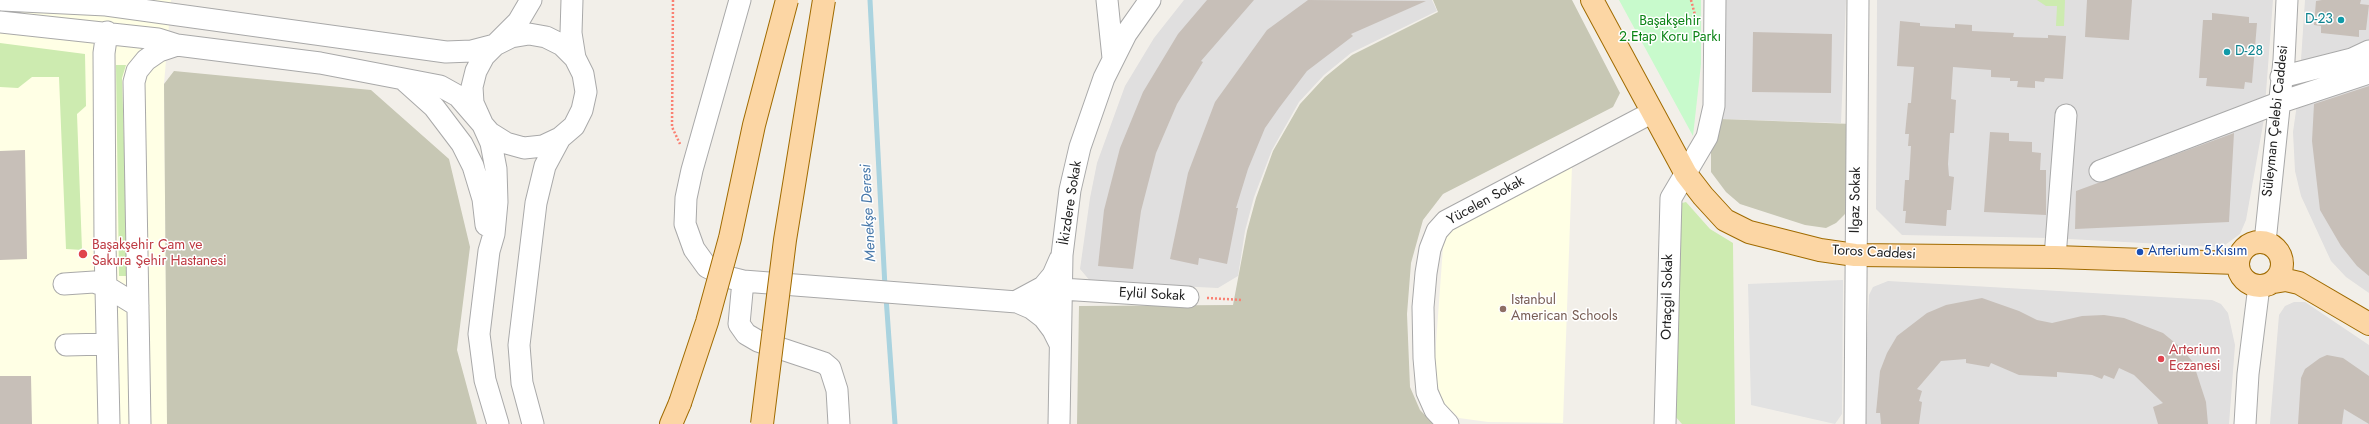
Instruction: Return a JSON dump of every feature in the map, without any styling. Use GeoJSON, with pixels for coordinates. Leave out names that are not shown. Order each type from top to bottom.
{"type":"FeatureCollection","features":[{"type":"Feature","properties":{"kind":"main road"},"geometry":{"type":"LineString","coordinates":[[671,424],[681,414],[730,238],[754,124],[787,0]]}},
{"type":"Feature","properties":{"kind":"main road"},"geometry":{"type":"LineString","coordinates":[[762,424],[785,240],[824,0]]}},
{"type":"Feature","properties":{"kind":"main road","name":"Toros Caddesi"},"geometry":{"type":"LineString","coordinates":[[1592,0],[1651,113],[1686,174],[1702,196],[1725,220],[1749,232],[1813,248],[1855,255],[2055,257],[2237,263]]}},
{"type":"Feature","properties":{"kind":"main road"},"geometry":{"type":"LineString","coordinates":[[2369,310],[2283,258],[2274,246],[2265,242],[2248,245],[2242,250],[2237,263],[2240,275],[2245,281],[2266,284],[2286,280],[2299,283],[2369,324]]}},
{"type":"Feature","properties":{"kind":"main road"},"geometry":{"type":"LineString","coordinates":[[2266,284],[2280,274],[2283,258]]}},
{"type":"Feature","properties":{"kind":"street"},"geometry":{"type":"LineString","coordinates":[[2,0],[73,2],[106,5],[154,13],[276,28],[446,52],[472,50],[495,45],[511,37],[529,34],[546,37],[562,45],[575,58]]}},
{"type":"Feature","properties":{"kind":"street"},"geometry":{"type":"LineString","coordinates":[[498,424],[485,380],[479,334],[489,251],[494,234],[497,202],[496,169],[491,143],[473,103],[472,87],[476,71],[484,56],[518,22],[531,0]]}},
{"type":"Feature","properties":{"kind":"street"},"geometry":{"type":"LineString","coordinates":[[0,22],[107,32],[158,39],[177,45],[320,63],[440,86],[458,96],[479,118],[490,133],[506,143],[524,148],[543,146],[560,138],[574,126],[582,110],[586,92],[583,74],[575,58],[571,33],[572,0]]}},
{"type":"Feature","properties":{"kind":"street","name":"Eylül Sokak"},"geometry":{"type":"LineString","coordinates":[[740,0],[692,170],[686,198],[686,224],[694,249],[707,266],[727,277],[743,281],[830,289],[1008,301],[1061,296],[1188,297]]}},
{"type":"Feature","properties":{"kind":"street"},"geometry":{"type":"LineString","coordinates":[[1107,0],[1113,58]]}},
{"type":"Feature","properties":{"kind":"street","name":"İkizdere Sokak"},"geometry":{"type":"LineString","coordinates":[[1059,424],[1062,255],[1070,190],[1080,147],[1092,108],[1113,58],[1126,34],[1150,0]]}},
{"type":"Feature","properties":{"kind":"street","name":"Ortaçgil Sokak"},"geometry":{"type":"LineString","coordinates":[[1666,424],[1671,198],[1707,137],[1714,106],[1715,0]]}},
{"type":"Feature","properties":{"kind":"street","name":"Ilgaz Sokak"},"geometry":{"type":"LineString","coordinates":[[1855,424],[1858,0]]}},
{"type":"Feature","properties":{"kind":"street","name":"Süleyman Çelebi Caddesi"},"geometry":{"type":"LineString","coordinates":[[2265,242],[2287,0]]}},
{"type":"Feature","properties":{"kind":"street"},"geometry":{"type":"LineString","coordinates":[[107,32],[122,23],[154,13]]}},
{"type":"Feature","properties":{"kind":"street"},"geometry":{"type":"LineString","coordinates":[[107,32],[104,69],[105,244],[108,286],[107,344],[110,424]]}},
{"type":"Feature","properties":{"kind":"street"},"geometry":{"type":"LineString","coordinates":[[140,424],[134,82],[137,71],[146,60],[158,51],[177,45]]}},
{"type":"Feature","properties":{"kind":"street"},"geometry":{"type":"LineString","coordinates":[[2282,68],[2352,49],[2369,49]]}},
{"type":"Feature","properties":{"kind":"street"},"geometry":{"type":"LineString","coordinates":[[2100,171],[2278,103],[2369,72]]}},
{"type":"Feature","properties":{"kind":"street"},"geometry":{"type":"LineString","coordinates":[[404,80],[434,107],[462,144],[473,166],[483,199],[489,251]]}},
{"type":"Feature","properties":{"kind":"street","name":"Yücelen Sokak"},"geometry":{"type":"LineString","coordinates":[[1448,424],[1435,410],[1427,392],[1424,358],[1423,307],[1426,273],[1430,249],[1437,231],[1446,221],[1651,113]]}},
{"type":"Feature","properties":{"kind":"street"},"geometry":{"type":"LineString","coordinates":[[2055,257],[2066,115]]}},
{"type":"Feature","properties":{"kind":"street"},"geometry":{"type":"LineString","coordinates":[[533,424],[521,377],[519,345],[520,319],[541,177],[560,138]]}},
{"type":"Feature","properties":{"kind":"street"},"geometry":{"type":"LineString","coordinates":[[1008,301],[1043,287],[1053,275],[1062,255]]}},
{"type":"Feature","properties":{"kind":"street"},"geometry":{"type":"LineString","coordinates":[[743,281],[739,324],[746,334],[758,340],[824,363],[830,368],[835,379],[837,390],[839,424]]}},
{"type":"Feature","properties":{"kind":"street"},"geometry":{"type":"LineString","coordinates":[[64,284],[94,282],[108,286],[138,306]]}},
{"type":"Feature","properties":{"kind":"street"},"geometry":{"type":"LineString","coordinates":[[2245,424],[2248,374],[2266,284]]}},
{"type":"Feature","properties":{"kind":"street"},"geometry":{"type":"LineString","coordinates":[[1008,301],[1031,308],[1044,318],[1053,330],[1060,344]]}},
{"type":"Feature","properties":{"kind":"street"},"geometry":{"type":"LineString","coordinates":[[66,345],[107,344]]}},
{"type":"Feature","properties":{"kind":"path"},"geometry":{"type":"LineString","coordinates":[[673,0],[672,127],[692,170]]}},
{"type":"Feature","properties":{"kind":"path","name":"Eylül Sokak"},"geometry":{"type":"LineString","coordinates":[[1188,297],[1243,300]]}},
{"type":"Feature","properties":{"kind":"shaded area","name":"Başakşehir Çam ve Sakura Şehir Hastanesi"},"geometry":{"type":"Polygon","coordinates":[[[0,0],[171,0],[164,84],[167,424],[0,424],[0,0]]]}},
{"type":"Feature","properties":{"kind":"shaded area"},"geometry":{"type":"Polygon","coordinates":[[[1184,0],[1432,0],[1437,11],[1351,53],[1324,75],[1299,102],[1272,150],[1254,197],[1245,231],[1238,276],[1218,288],[1091,282],[1080,269],[1090,198],[1097,163],[1125,86],[1154,38],[1184,0]]]}},
{"type":"Feature","properties":{"kind":"shaded area"},"geometry":{"type":"Polygon","coordinates":[[[1433,0],[1572,0],[1620,93],[1613,107],[1443,194],[1423,220],[1411,263],[1407,314],[1410,387],[1420,410],[1434,424],[1077,424],[1079,306],[1233,305],[1247,231],[1256,198],[1273,151],[1300,104],[1325,77],[1352,55],[1438,12],[1433,0]]]}},
{"type":"Feature","properties":{"kind":"shaded area"},"geometry":{"type":"Polygon","coordinates":[[[1724,0],[1846,0],[1841,123],[1720,119],[1724,0]]]}},
{"type":"Feature","properties":{"kind":"shaded area"},"geometry":{"type":"Polygon","coordinates":[[[1877,0],[2273,0],[2264,119],[2246,220],[2240,234],[2225,245],[2218,247],[2050,238],[1902,235],[1876,209],[1877,0]]]}},
{"type":"Feature","properties":{"kind":"shaded area"},"geometry":{"type":"Polygon","coordinates":[[[2305,0],[2369,0],[2369,293],[2346,277],[2331,261],[2301,196],[2295,171],[2293,132],[2299,90],[2305,0]]]}},
{"type":"Feature","properties":{"kind":"shaded area"},"geometry":{"type":"Polygon","coordinates":[[[174,71],[371,90],[449,159],[470,247],[457,350],[477,424],[167,424],[164,84],[174,71]]]}},
{"type":"Feature","properties":{"kind":"shaded area"},"geometry":{"type":"Polygon","coordinates":[[[1720,119],[1852,124],[1849,206],[1845,214],[1836,223],[1826,228],[1805,225],[1740,204],[1726,192],[1711,172],[1711,152],[1720,119]]]}},
{"type":"Feature","properties":{"kind":"shaded area","name":"Istanbul American Schools"},"geometry":{"type":"Polygon","coordinates":[[[1572,166],[1563,423],[1488,422],[1459,418],[1442,401],[1434,371],[1443,247],[1446,238],[1454,228],[1572,166]]]}},
{"type":"Feature","properties":{"kind":"shaded area"},"geometry":{"type":"Polygon","coordinates":[[[1843,280],[1842,414],[1835,424],[1751,405],[1748,284],[1843,280]]]}},
{"type":"Feature","properties":{"kind":"shaded area"},"geometry":{"type":"Polygon","coordinates":[[[1888,281],[2212,300],[2221,304],[2228,313],[2235,345],[2229,424],[1863,424],[1869,295],[1873,287],[1888,281]]]}},
{"type":"Feature","properties":{"kind":"shaded area"},"geometry":{"type":"Polygon","coordinates":[[[2294,302],[2305,302],[2369,345],[2369,424],[2270,424],[2279,315],[2285,306],[2294,302]]]}},
{"type":"Feature","properties":{"kind":"green space","name":"Başakşehir 2.Etap Koru Parkı"},"geometry":{"type":"Polygon","coordinates":[[[1619,0],[1701,0],[1701,64],[1693,136],[1619,0]]]}},
{"type":"Feature","properties":{"kind":"green space"},"geometry":{"type":"Polygon","coordinates":[[[2037,0],[2065,0],[2064,26],[2056,26],[2057,6],[2046,6],[2037,0]]]}},
{"type":"Feature","properties":{"kind":"green space"},"geometry":{"type":"Polygon","coordinates":[[[0,43],[85,54],[86,106],[77,114],[82,250],[66,249],[59,77],[32,77],[18,88],[0,87],[0,43]]]}},
{"type":"Feature","properties":{"kind":"green space"},"geometry":{"type":"Polygon","coordinates":[[[116,65],[126,65],[122,78],[128,276],[119,276],[116,65]]]}},
{"type":"Feature","properties":{"kind":"green space"},"geometry":{"type":"Polygon","coordinates":[[[1686,202],[1710,229],[1733,243],[1735,424],[1682,424],[1674,415],[1681,208],[1682,203],[1686,202]]]}},
{"type":"Feature","properties":{"kind":"building"},"geometry":{"type":"Polygon","coordinates":[[[1207,0],[1254,0],[1201,61],[1203,62],[1177,104],[1156,153],[1141,211],[1133,269],[1098,266],[1104,210],[1120,148],[1143,92],[1178,34],[1207,0]]]}},
{"type":"Feature","properties":{"kind":"building"},"geometry":{"type":"Polygon","coordinates":[[[1308,0],[1426,1],[1351,34],[1353,36],[1307,71],[1279,108],[1265,128],[1248,169],[1236,208],[1238,208],[1227,264],[1199,258],[1198,265],[1170,259],[1188,173],[1215,102],[1267,30],[1308,0]]]}},
{"type":"Feature","properties":{"kind":"building"},"geometry":{"type":"Polygon","coordinates":[[[2087,0],[2132,0],[2129,40],[2085,37],[2087,0]]]}},
{"type":"Feature","properties":{"kind":"building","name":"D-23"},"geometry":{"type":"Polygon","coordinates":[[[2361,0],[2360,4],[2369,5],[2366,30],[2359,30],[2359,37],[2321,33],[2321,26],[2314,25],[2316,1],[2361,0]]]}},
{"type":"Feature","properties":{"kind":"building","name":"D-28"},"geometry":{"type":"Polygon","coordinates":[[[2212,13],[2249,17],[2249,23],[2257,23],[2252,83],[2245,82],[2244,89],[2206,86],[2207,78],[2199,78],[2203,20],[2212,20],[2212,13]]]}},
{"type":"Feature","properties":{"kind":"building"},"geometry":{"type":"Polygon","coordinates":[[[1900,21],[1920,23],[1920,26],[1955,28],[1955,24],[1972,25],[1972,31],[2014,33],[2013,37],[2048,38],[2048,35],[2066,36],[2063,79],[2045,78],[2044,82],[2035,81],[2035,88],[2017,87],[2018,81],[2010,81],[2010,78],[1991,77],[1991,70],[1953,67],[1951,99],[1956,100],[1954,133],[1950,133],[1948,164],[1949,176],[1954,177],[1951,210],[1947,210],[1946,226],[1905,223],[1906,211],[1903,211],[1905,180],[1909,180],[1911,146],[1908,146],[1909,134],[1905,134],[1908,103],[1911,103],[1914,67],[1897,66],[1900,21]]]}},
{"type":"Feature","properties":{"kind":"building"},"geometry":{"type":"Polygon","coordinates":[[[1753,32],[1832,34],[1831,93],[1752,92],[1753,32]]]}},
{"type":"Feature","properties":{"kind":"building"},"geometry":{"type":"Polygon","coordinates":[[[2369,86],[2369,276],[2357,266],[2341,246],[2320,210],[2312,141],[2314,104],[2369,86]]]}},
{"type":"Feature","properties":{"kind":"building"},"geometry":{"type":"Polygon","coordinates":[[[1990,132],[2009,133],[2009,141],[2032,142],[2032,152],[2041,153],[2040,170],[2046,170],[2046,215],[1984,212],[1990,132]]]}},
{"type":"Feature","properties":{"kind":"building"},"geometry":{"type":"Polygon","coordinates":[[[2234,133],[2229,222],[2075,229],[2076,191],[2234,133]]]}},
{"type":"Feature","properties":{"kind":"building"},"geometry":{"type":"Polygon","coordinates":[[[25,150],[27,259],[0,260],[0,151],[25,150]]]}},
{"type":"Feature","properties":{"kind":"building"},"geometry":{"type":"Polygon","coordinates":[[[1982,298],[2019,311],[2037,320],[2052,323],[2082,316],[2104,315],[2124,318],[2163,333],[2180,347],[2193,362],[2206,402],[2208,424],[2158,424],[2153,407],[2163,403],[2134,375],[2119,368],[2114,379],[2104,375],[2102,379],[2092,375],[2057,372],[2057,377],[2019,375],[1991,363],[1989,367],[1966,363],[1966,359],[1941,361],[1917,389],[1922,391],[1919,401],[1922,402],[1919,424],[1881,424],[1880,413],[1876,413],[1880,371],[1887,353],[1897,336],[1927,313],[1946,305],[1982,298]]]}},
{"type":"Feature","properties":{"kind":"building"},"geometry":{"type":"Polygon","coordinates":[[[2327,355],[2343,358],[2369,376],[2369,424],[2344,409],[2342,424],[2298,424],[2301,378],[2305,369],[2320,358],[2327,355]]]}},
{"type":"Feature","properties":{"kind":"building"},"geometry":{"type":"Polygon","coordinates":[[[0,376],[31,376],[32,424],[0,424],[0,376]]]}},
{"type":"Feature","properties":{"kind":"waterway","name":"Menekşe Deresi"},"geometry":{"type":"LineString","coordinates":[[870,0],[885,287]]}},
{"type":"Feature","properties":{"kind":"waterway","name":"Menekşe Deresi"},"geometry":{"type":"LineString","coordinates":[[886,297],[895,424]]}},
{"type":"Feature","properties":{"kind":"place","name":"D-23"},"geometry":{"type":"Point","coordinates":[2341,20]}},
{"type":"Feature","properties":{"kind":"place","name":"D-28"},"geometry":{"type":"Point","coordinates":[2227,52]}},
{"type":"Feature","properties":{"kind":"place","name":"Arterium 5.Kısım"},"geometry":{"type":"Point","coordinates":[2140,252]}},
{"type":"Feature","properties":{"kind":"place","name":"Başakşehir Çam ve Sakura Şehir Hastanesi"},"geometry":{"type":"Point","coordinates":[83,254]}},
{"type":"Feature","properties":{"kind":"place","name":"Istanbul American Schools"},"geometry":{"type":"Point","coordinates":[1503,309]}},
{"type":"Feature","properties":{"kind":"place","name":"Arterium Eczanesi"},"geometry":{"type":"Point","coordinates":[2161,359]}}]}
